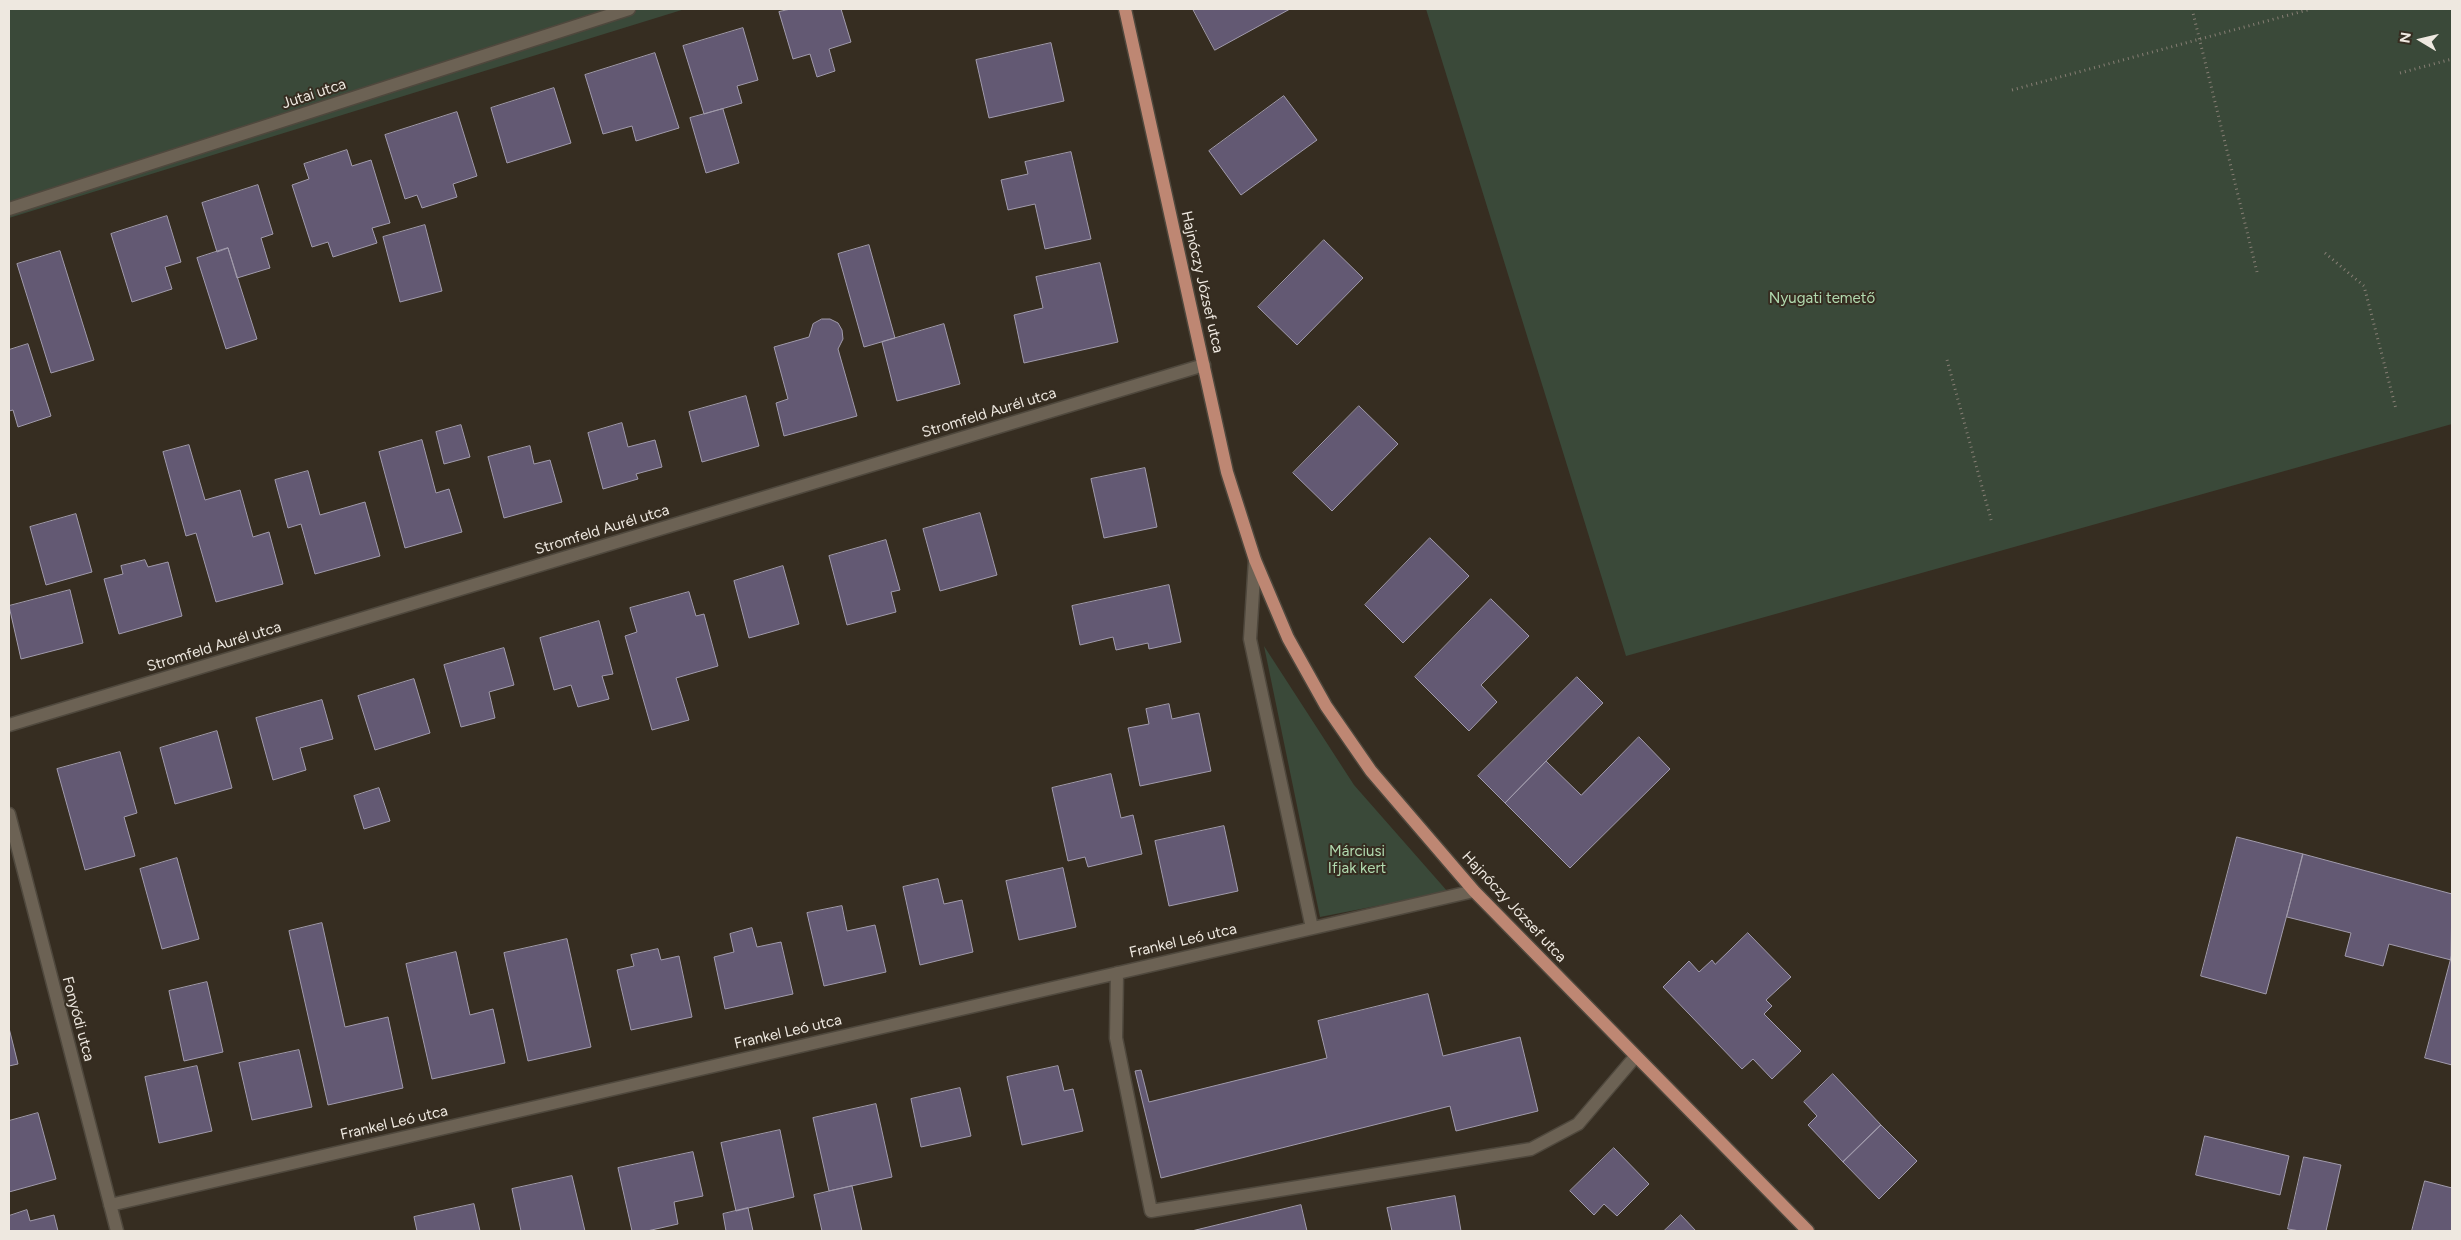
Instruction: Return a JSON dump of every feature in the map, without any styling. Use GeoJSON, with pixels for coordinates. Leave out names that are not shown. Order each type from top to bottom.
{"type":"FeatureCollection","features":[{"type":"Feature","properties":{"kind":"main road","name":"Hajnóczy József utca"},"geometry":{"type":"LineString","coordinates":[[1125,9],[1227,472],[1255,560],[1288,638],[1326,706],[1370,771],[1474,890],[1635,1057],[1808,1231]]}},
{"type":"Feature","properties":{"kind":"street","name":"Jutai utca"},"geometry":{"type":"LineString","coordinates":[[9,209],[629,9]]}},
{"type":"Feature","properties":{"kind":"street","name":"Stromfeld Aurél utca"},"geometry":{"type":"LineString","coordinates":[[9,725],[1204,365]]}},
{"type":"Feature","properties":{"kind":"street","name":"Hajnóczy József utca"},"geometry":{"type":"LineString","coordinates":[[1255,560],[1250,639],[1312,928]]}},
{"type":"Feature","properties":{"kind":"street","name":"Fonyódi utca"},"geometry":{"type":"LineString","coordinates":[[9,814],[117,1231]]}},
{"type":"Feature","properties":{"kind":"street","name":"Frankel Leó utca"},"geometry":{"type":"LineString","coordinates":[[110,1205],[1474,890]]}},
{"type":"Feature","properties":{"kind":"street"},"geometry":{"type":"LineString","coordinates":[[1117,973],[1116,1038],[1151,1212],[1531,1149],[1578,1124],[1635,1057]]}},
{"type":"Feature","properties":{"kind":"path"},"geometry":{"type":"LineString","coordinates":[[2192,9],[2256,272]]}},
{"type":"Feature","properties":{"kind":"path"},"geometry":{"type":"LineString","coordinates":[[2012,90],[2311,9]]}},
{"type":"Feature","properties":{"kind":"path"},"geometry":{"type":"LineString","coordinates":[[2400,73],[2452,59]]}},
{"type":"Feature","properties":{"kind":"path"},"geometry":{"type":"LineString","coordinates":[[2325,253],[2364,286],[2396,409]]}},
{"type":"Feature","properties":{"kind":"path"},"geometry":{"type":"LineString","coordinates":[[1947,360],[1992,523]]}},
{"type":"Feature","properties":{"kind":"green space"},"geometry":{"type":"Polygon","coordinates":[[[9,9],[685,9],[9,218],[9,9]]]}},
{"type":"Feature","properties":{"kind":"green space","name":"Nyugati temető"},"geometry":{"type":"Polygon","coordinates":[[[1426,9],[2452,9],[2452,424],[1626,656],[1426,9]]]}},
{"type":"Feature","properties":{"kind":"green space","name":"Márciusi Ifjak kert"},"geometry":{"type":"Polygon","coordinates":[[[1264,646],[1354,785],[1448,892],[1320,917],[1264,646]]]}},
{"type":"Feature","properties":{"kind":"building"},"geometry":{"type":"Polygon","coordinates":[[[791,9],[841,9],[851,42],[829,49],[835,71],[817,77],[810,54],[793,59],[779,12],[791,9]]]}},
{"type":"Feature","properties":{"kind":"building"},"geometry":{"type":"Polygon","coordinates":[[[1193,9],[1290,9],[1215,50],[1193,9]]]}},
{"type":"Feature","properties":{"kind":"building"},"geometry":{"type":"Polygon","coordinates":[[[743,28],[758,80],[737,86],[742,103],[704,114],[683,46],[743,28]]]}},
{"type":"Feature","properties":{"kind":"building"},"geometry":{"type":"Polygon","coordinates":[[[1051,43],[1064,101],[989,118],[976,60],[1051,43]]]}},
{"type":"Feature","properties":{"kind":"building"},"geometry":{"type":"Polygon","coordinates":[[[655,53],[679,128],[636,141],[632,126],[603,134],[585,75],[655,53]]]}},
{"type":"Feature","properties":{"kind":"building"},"geometry":{"type":"Polygon","coordinates":[[[554,88],[571,143],[507,163],[491,108],[554,88]]]}},
{"type":"Feature","properties":{"kind":"building"},"geometry":{"type":"Polygon","coordinates":[[[1284,96],[1317,140],[1241,195],[1209,151],[1284,96]]]}},
{"type":"Feature","properties":{"kind":"building"},"geometry":{"type":"Polygon","coordinates":[[[723,109],[739,163],[706,173],[690,118],[723,109]]]}},
{"type":"Feature","properties":{"kind":"building"},"geometry":{"type":"Polygon","coordinates":[[[457,112],[477,176],[453,184],[457,197],[422,208],[417,195],[405,199],[385,135],[457,112]]]}},
{"type":"Feature","properties":{"kind":"building"},"geometry":{"type":"Polygon","coordinates":[[[347,150],[352,166],[371,160],[390,223],[372,228],[377,243],[333,257],[328,242],[312,247],[292,185],[309,179],[304,164],[347,150]]]}},
{"type":"Feature","properties":{"kind":"building"},"geometry":{"type":"Polygon","coordinates":[[[1071,152],[1091,239],[1045,249],[1035,204],[1008,210],[1001,180],[1028,174],[1025,162],[1071,152]]]}},
{"type":"Feature","properties":{"kind":"building"},"geometry":{"type":"Polygon","coordinates":[[[258,185],[273,234],[261,238],[270,268],[237,278],[228,248],[217,252],[202,203],[258,185]]]}},
{"type":"Feature","properties":{"kind":"building"},"geometry":{"type":"Polygon","coordinates":[[[167,216],[181,262],[165,267],[172,289],[132,302],[111,234],[167,216]]]}},
{"type":"Feature","properties":{"kind":"building"},"geometry":{"type":"Polygon","coordinates":[[[425,225],[442,291],[400,302],[383,237],[425,225]]]}},
{"type":"Feature","properties":{"kind":"building"},"geometry":{"type":"Polygon","coordinates":[[[1324,240],[1363,278],[1297,345],[1258,307],[1324,240]]]}},
{"type":"Feature","properties":{"kind":"building"},"geometry":{"type":"Polygon","coordinates":[[[869,245],[895,338],[864,347],[838,254],[869,245]]]}},
{"type":"Feature","properties":{"kind":"building"},"geometry":{"type":"Polygon","coordinates":[[[228,248],[257,339],[226,349],[197,258],[228,248]]]}},
{"type":"Feature","properties":{"kind":"building"},"geometry":{"type":"Polygon","coordinates":[[[60,251],[94,360],[51,373],[17,264],[60,251]]]}},
{"type":"Feature","properties":{"kind":"building"},"geometry":{"type":"Polygon","coordinates":[[[1100,263],[1118,342],[1024,363],[1014,315],[1043,308],[1036,277],[1100,263]]]}},
{"type":"Feature","properties":{"kind":"building"},"geometry":{"type":"Polygon","coordinates":[[[822,319],[830,319],[838,323],[842,330],[843,339],[838,349],[857,416],[784,436],[776,403],[788,399],[774,347],[809,337],[813,324],[822,319]]]}},
{"type":"Feature","properties":{"kind":"building"},"geometry":{"type":"Polygon","coordinates":[[[944,324],[960,384],[897,401],[882,342],[944,324]]]}},
{"type":"Feature","properties":{"kind":"building"},"geometry":{"type":"Polygon","coordinates":[[[28,344],[51,416],[18,427],[13,410],[9,411],[9,350],[28,344]]]}},
{"type":"Feature","properties":{"kind":"building"},"geometry":{"type":"Polygon","coordinates":[[[746,396],[759,446],[702,462],[689,412],[746,396]]]}},
{"type":"Feature","properties":{"kind":"building"},"geometry":{"type":"Polygon","coordinates":[[[1359,406],[1398,444],[1332,511],[1293,473],[1359,406]]]}},
{"type":"Feature","properties":{"kind":"building"},"geometry":{"type":"Polygon","coordinates":[[[622,423],[628,447],[655,440],[662,467],[636,474],[638,479],[603,489],[588,433],[622,423]]]}},
{"type":"Feature","properties":{"kind":"building"},"geometry":{"type":"Polygon","coordinates":[[[461,425],[470,457],[444,464],[436,432],[461,425]]]}},
{"type":"Feature","properties":{"kind":"building"},"geometry":{"type":"Polygon","coordinates":[[[422,440],[436,493],[449,489],[462,532],[405,548],[379,452],[422,440]]]}},
{"type":"Feature","properties":{"kind":"building"},"geometry":{"type":"Polygon","coordinates":[[[189,445],[205,500],[240,490],[253,537],[269,532],[283,584],[216,602],[196,533],[186,536],[163,452],[189,445]]]}},
{"type":"Feature","properties":{"kind":"building"},"geometry":{"type":"Polygon","coordinates":[[[530,446],[534,464],[550,460],[562,502],[504,518],[488,457],[530,446]]]}},
{"type":"Feature","properties":{"kind":"building"},"geometry":{"type":"Polygon","coordinates":[[[1145,468],[1157,527],[1104,538],[1091,479],[1145,468]]]}},
{"type":"Feature","properties":{"kind":"building"},"geometry":{"type":"Polygon","coordinates":[[[308,471],[320,515],[365,502],[380,556],[315,574],[301,524],[288,528],[275,480],[308,471]]]}},
{"type":"Feature","properties":{"kind":"building"},"geometry":{"type":"Polygon","coordinates":[[[980,513],[997,575],[940,591],[923,529],[980,513]]]}},
{"type":"Feature","properties":{"kind":"building"},"geometry":{"type":"Polygon","coordinates":[[[76,514],[92,572],[46,585],[30,527],[76,514]]]}},
{"type":"Feature","properties":{"kind":"building"},"geometry":{"type":"Polygon","coordinates":[[[1430,538],[1469,576],[1403,643],[1365,605],[1430,538]]]}},
{"type":"Feature","properties":{"kind":"building"},"geometry":{"type":"Polygon","coordinates":[[[886,540],[900,590],[891,592],[896,612],[847,625],[829,556],[886,540]]]}},
{"type":"Feature","properties":{"kind":"building"},"geometry":{"type":"Polygon","coordinates":[[[145,560],[148,567],[168,562],[182,616],[119,634],[104,579],[123,574],[121,566],[145,560]]]}},
{"type":"Feature","properties":{"kind":"building"},"geometry":{"type":"Polygon","coordinates":[[[783,566],[799,624],[749,638],[734,581],[783,566]]]}},
{"type":"Feature","properties":{"kind":"building"},"geometry":{"type":"Polygon","coordinates":[[[1169,585],[1181,642],[1149,649],[1148,643],[1116,650],[1113,637],[1080,645],[1072,606],[1169,585]]]}},
{"type":"Feature","properties":{"kind":"building"},"geometry":{"type":"Polygon","coordinates":[[[70,590],[83,643],[21,659],[9,606],[70,590]]]}},
{"type":"Feature","properties":{"kind":"building"},"geometry":{"type":"Polygon","coordinates":[[[689,592],[696,616],[704,614],[718,666],[676,678],[689,720],[652,730],[625,636],[637,632],[630,608],[689,592]]]}},
{"type":"Feature","properties":{"kind":"building"},"geometry":{"type":"Polygon","coordinates":[[[1491,599],[1529,636],[1481,685],[1497,702],[1469,731],[1415,677],[1491,599]]]}},
{"type":"Feature","properties":{"kind":"building"},"geometry":{"type":"Polygon","coordinates":[[[599,621],[613,674],[602,676],[609,699],[578,707],[571,685],[554,690],[540,638],[599,621]]]}},
{"type":"Feature","properties":{"kind":"building"},"geometry":{"type":"Polygon","coordinates":[[[504,648],[514,685],[489,692],[495,718],[461,727],[444,665],[504,648]]]}},
{"type":"Feature","properties":{"kind":"building"},"geometry":{"type":"Polygon","coordinates":[[[1577,677],[1603,703],[1505,803],[1478,776],[1577,677]]]}},
{"type":"Feature","properties":{"kind":"building"},"geometry":{"type":"Polygon","coordinates":[[[414,679],[430,733],[375,750],[358,696],[414,679]]]}},
{"type":"Feature","properties":{"kind":"building"},"geometry":{"type":"Polygon","coordinates":[[[322,700],[333,739],[300,748],[306,770],[273,780],[256,718],[322,700]]]}},
{"type":"Feature","properties":{"kind":"building"},"geometry":{"type":"Polygon","coordinates":[[[1169,704],[1172,719],[1199,713],[1211,771],[1140,786],[1128,728],[1149,724],[1146,709],[1169,704]]]}},
{"type":"Feature","properties":{"kind":"building"},"geometry":{"type":"Polygon","coordinates":[[[217,731],[232,788],[175,804],[160,748],[217,731]]]}},
{"type":"Feature","properties":{"kind":"building"},"geometry":{"type":"Polygon","coordinates":[[[1639,737],[1670,769],[1570,868],[1505,803],[1546,761],[1581,795],[1639,737]]]}},
{"type":"Feature","properties":{"kind":"building"},"geometry":{"type":"Polygon","coordinates":[[[120,752],[137,813],[124,817],[135,856],[85,870],[57,769],[120,752]]]}},
{"type":"Feature","properties":{"kind":"building"},"geometry":{"type":"Polygon","coordinates":[[[1111,774],[1121,818],[1133,815],[1142,854],[1088,867],[1085,857],[1068,861],[1052,788],[1111,774]]]}},
{"type":"Feature","properties":{"kind":"building"},"geometry":{"type":"Polygon","coordinates":[[[379,788],[390,821],[364,829],[354,796],[379,788]]]}},
{"type":"Feature","properties":{"kind":"building"},"geometry":{"type":"Polygon","coordinates":[[[1224,826],[1238,891],[1169,906],[1155,841],[1224,826]]]}},
{"type":"Feature","properties":{"kind":"building"},"geometry":{"type":"Polygon","coordinates":[[[2237,837],[2303,854],[2266,994],[2201,976],[2237,837]]]}},
{"type":"Feature","properties":{"kind":"building"},"geometry":{"type":"Polygon","coordinates":[[[2303,854],[2452,894],[2451,960],[2389,944],[2383,966],[2345,956],[2351,933],[2287,917],[2303,854]]]}},
{"type":"Feature","properties":{"kind":"building"},"geometry":{"type":"Polygon","coordinates":[[[177,858],[199,939],[162,949],[140,869],[177,858]]]}},
{"type":"Feature","properties":{"kind":"building"},"geometry":{"type":"Polygon","coordinates":[[[1063,868],[1076,927],[1019,940],[1006,881],[1063,868]]]}},
{"type":"Feature","properties":{"kind":"building"},"geometry":{"type":"Polygon","coordinates":[[[938,879],[944,904],[962,900],[973,952],[920,965],[903,887],[938,879]]]}},
{"type":"Feature","properties":{"kind":"building"},"geometry":{"type":"Polygon","coordinates":[[[842,906],[847,931],[875,925],[886,972],[824,986],[807,913],[842,906]]]}},
{"type":"Feature","properties":{"kind":"building"},"geometry":{"type":"Polygon","coordinates":[[[322,923],[345,1027],[388,1017],[403,1088],[328,1105],[289,931],[322,923]]]}},
{"type":"Feature","properties":{"kind":"building"},"geometry":{"type":"Polygon","coordinates":[[[752,928],[757,947],[781,942],[793,994],[725,1009],[714,957],[734,952],[730,934],[752,928]]]}},
{"type":"Feature","properties":{"kind":"building"},"geometry":{"type":"Polygon","coordinates":[[[1748,933],[1791,977],[1766,1000],[1772,1006],[1764,1014],[1801,1051],[1772,1079],[1753,1059],[1742,1069],[1663,987],[1689,961],[1699,972],[1712,960],[1715,964],[1748,933]]]}},
{"type":"Feature","properties":{"kind":"building"},"geometry":{"type":"Polygon","coordinates":[[[567,939],[591,1047],[528,1061],[504,953],[567,939]]]}},
{"type":"Feature","properties":{"kind":"building"},"geometry":{"type":"Polygon","coordinates":[[[658,949],[661,960],[679,956],[692,1017],[631,1030],[617,970],[634,966],[631,955],[658,949]]]}},
{"type":"Feature","properties":{"kind":"building"},"geometry":{"type":"Polygon","coordinates":[[[456,952],[470,1015],[493,1009],[505,1063],[432,1079],[406,964],[456,952]]]}},
{"type":"Feature","properties":{"kind":"building"},"geometry":{"type":"Polygon","coordinates":[[[2452,954],[2452,1065],[2425,1058],[2452,954]]]}},
{"type":"Feature","properties":{"kind":"building"},"geometry":{"type":"Polygon","coordinates":[[[207,982],[223,1052],[184,1061],[169,991],[207,982]]]}},
{"type":"Feature","properties":{"kind":"building"},"geometry":{"type":"Polygon","coordinates":[[[1428,994],[1443,1056],[1520,1037],[1538,1111],[1456,1131],[1450,1106],[1161,1178],[1135,1071],[1141,1070],[1149,1102],[1327,1058],[1318,1021],[1428,994]]]}},
{"type":"Feature","properties":{"kind":"building"},"geometry":{"type":"Polygon","coordinates":[[[9,1028],[18,1064],[9,1066],[9,1028]]]}},
{"type":"Feature","properties":{"kind":"building"},"geometry":{"type":"Polygon","coordinates":[[[299,1050],[312,1107],[252,1120],[239,1063],[299,1050]]]}},
{"type":"Feature","properties":{"kind":"building"},"geometry":{"type":"Polygon","coordinates":[[[197,1066],[212,1131],[159,1143],[145,1077],[197,1066]]]}},
{"type":"Feature","properties":{"kind":"building"},"geometry":{"type":"Polygon","coordinates":[[[1058,1066],[1064,1091],[1073,1089],[1083,1131],[1022,1145],[1007,1077],[1058,1066]]]}},
{"type":"Feature","properties":{"kind":"building"},"geometry":{"type":"Polygon","coordinates":[[[1833,1074],[1881,1125],[1843,1162],[1808,1125],[1817,1116],[1804,1102],[1833,1074]]]}},
{"type":"Feature","properties":{"kind":"building"},"geometry":{"type":"Polygon","coordinates":[[[960,1088],[971,1136],[921,1147],[911,1099],[960,1088]]]}},
{"type":"Feature","properties":{"kind":"building"},"geometry":{"type":"Polygon","coordinates":[[[876,1104],[892,1177],[829,1191],[813,1118],[876,1104]]]}},
{"type":"Feature","properties":{"kind":"building"},"geometry":{"type":"Polygon","coordinates":[[[38,1113],[56,1179],[9,1192],[9,1121],[38,1113]]]}},
{"type":"Feature","properties":{"kind":"building"},"geometry":{"type":"Polygon","coordinates":[[[1881,1125],[1917,1161],[1879,1199],[1843,1162],[1881,1125]]]}},
{"type":"Feature","properties":{"kind":"building"},"geometry":{"type":"Polygon","coordinates":[[[780,1130],[794,1197],[736,1211],[721,1143],[780,1130]]]}},
{"type":"Feature","properties":{"kind":"building"},"geometry":{"type":"Polygon","coordinates":[[[2205,1136],[2289,1156],[2280,1195],[2196,1175],[2205,1136]]]}},
{"type":"Feature","properties":{"kind":"building"},"geometry":{"type":"Polygon","coordinates":[[[1614,1148],[1649,1184],[1617,1216],[1604,1204],[1594,1215],[1570,1191],[1614,1148]]]}},
{"type":"Feature","properties":{"kind":"building"},"geometry":{"type":"Polygon","coordinates":[[[693,1152],[703,1196],[674,1202],[678,1224],[647,1231],[632,1231],[618,1168],[693,1152]]]}},
{"type":"Feature","properties":{"kind":"building"},"geometry":{"type":"Polygon","coordinates":[[[2304,1157],[2341,1165],[2326,1231],[2288,1229],[2304,1157]]]}},
{"type":"Feature","properties":{"kind":"building"},"geometry":{"type":"Polygon","coordinates":[[[572,1176],[585,1231],[521,1231],[512,1189],[572,1176]]]}},
{"type":"Feature","properties":{"kind":"building"},"geometry":{"type":"Polygon","coordinates":[[[2425,1181],[2452,1188],[2452,1231],[2412,1231],[2425,1181]]]}},
{"type":"Feature","properties":{"kind":"building"},"geometry":{"type":"Polygon","coordinates":[[[852,1186],[862,1231],[822,1231],[814,1195],[852,1186]]]}},
{"type":"Feature","properties":{"kind":"building"},"geometry":{"type":"Polygon","coordinates":[[[1455,1196],[1461,1231],[1392,1231],[1387,1208],[1455,1196]]]}},
{"type":"Feature","properties":{"kind":"building"},"geometry":{"type":"Polygon","coordinates":[[[474,1204],[480,1231],[417,1231],[414,1217],[474,1204]]]}},
{"type":"Feature","properties":{"kind":"building"},"geometry":{"type":"Polygon","coordinates":[[[1301,1205],[1307,1231],[1192,1231],[1301,1205]]]}},
{"type":"Feature","properties":{"kind":"building"},"geometry":{"type":"Polygon","coordinates":[[[748,1208],[753,1231],[726,1231],[723,1214],[748,1208]]]}},
{"type":"Feature","properties":{"kind":"building"},"geometry":{"type":"Polygon","coordinates":[[[27,1210],[30,1221],[54,1215],[58,1231],[9,1231],[9,1216],[27,1210]]]}},
{"type":"Feature","properties":{"kind":"building"},"geometry":{"type":"Polygon","coordinates":[[[1681,1215],[1696,1231],[1664,1231],[1681,1215]]]}}]}
